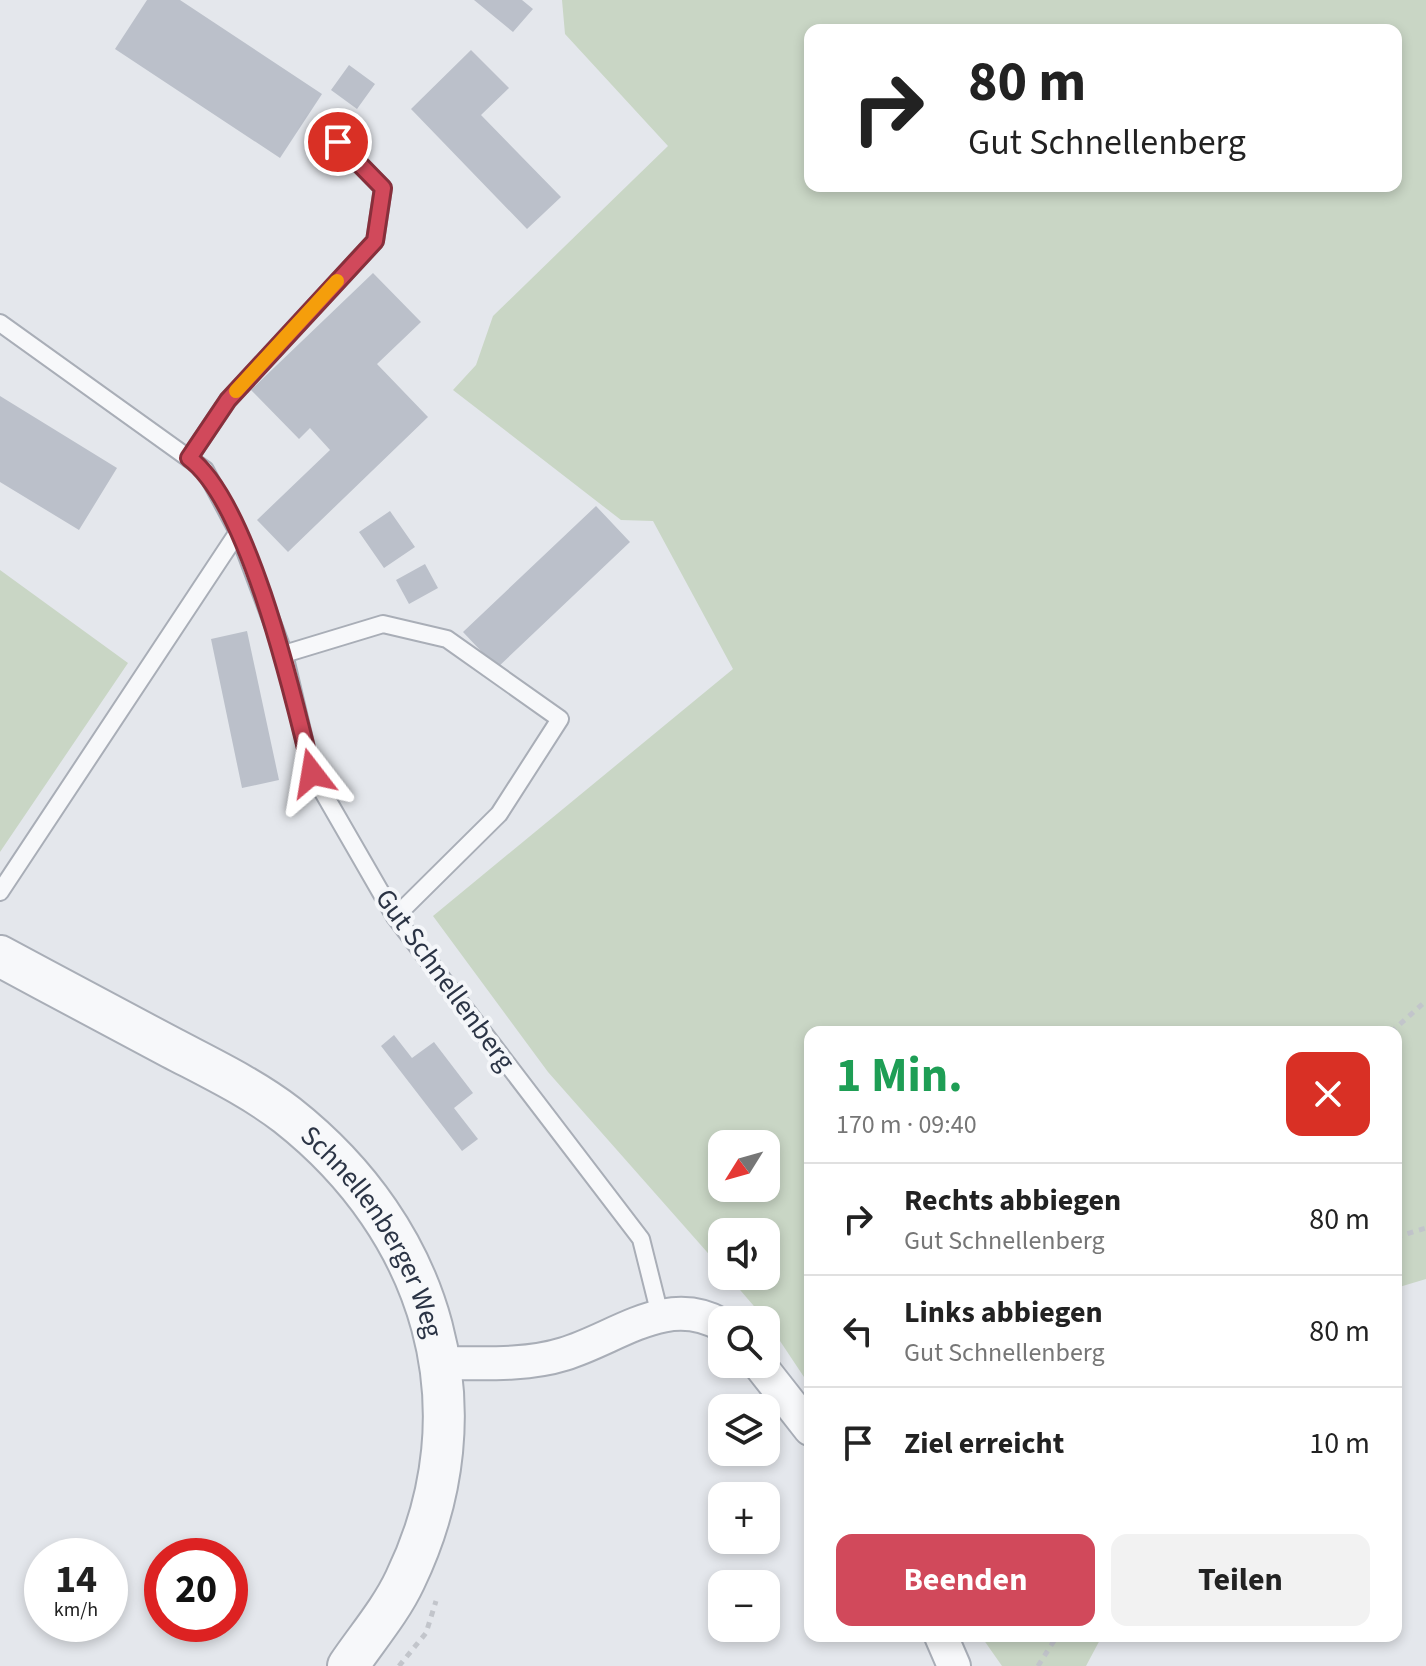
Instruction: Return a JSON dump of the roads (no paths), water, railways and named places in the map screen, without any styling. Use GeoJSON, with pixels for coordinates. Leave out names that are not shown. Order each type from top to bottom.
{"type":"FeatureCollection","features":[{"type":"Feature","properties":{"kind":"street","name":"Schnellenberger Weg"},"geometry":{"type":"LineString","coordinates":[[0,956],[221,1074],[284,1113],[332,1153],[397,1235],[431,1318],[440,1363],[444,1427],[426,1532],[404,1583],[348,1666]]}},
{"type":"Feature","properties":{"kind":"street"},"geometry":{"type":"LineString","coordinates":[[440,1363],[516,1362],[563,1355],[660,1315],[692,1312],[708,1319]]}},
{"type":"Feature","properties":{"kind":"street"},"geometry":{"type":"LineString","coordinates":[[770,1378],[804,1421]]}},
{"type":"Feature","properties":{"kind":"street"},"geometry":{"type":"LineString","coordinates":[[944,1642],[954,1666]]}},
{"type":"Feature","properties":{"kind":"lane"},"geometry":{"type":"LineString","coordinates":[[189,458],[228,400],[375,241],[383,188],[338,142]]}},
{"type":"Feature","properties":{"kind":"lane","name":"Gut Schnellenberg"},"geometry":{"type":"LineString","coordinates":[[0,323],[205,470],[238,532],[284,654],[312,773],[395,917],[641,1239],[660,1315]]}},
{"type":"Feature","properties":{"kind":"lane"},"geometry":{"type":"LineString","coordinates":[[0,892],[238,532]]}},
{"type":"Feature","properties":{"kind":"lane"},"geometry":{"type":"LineString","coordinates":[[284,654],[383,624],[409,630],[447,639],[560,719],[499,814],[395,917]]}}]}
